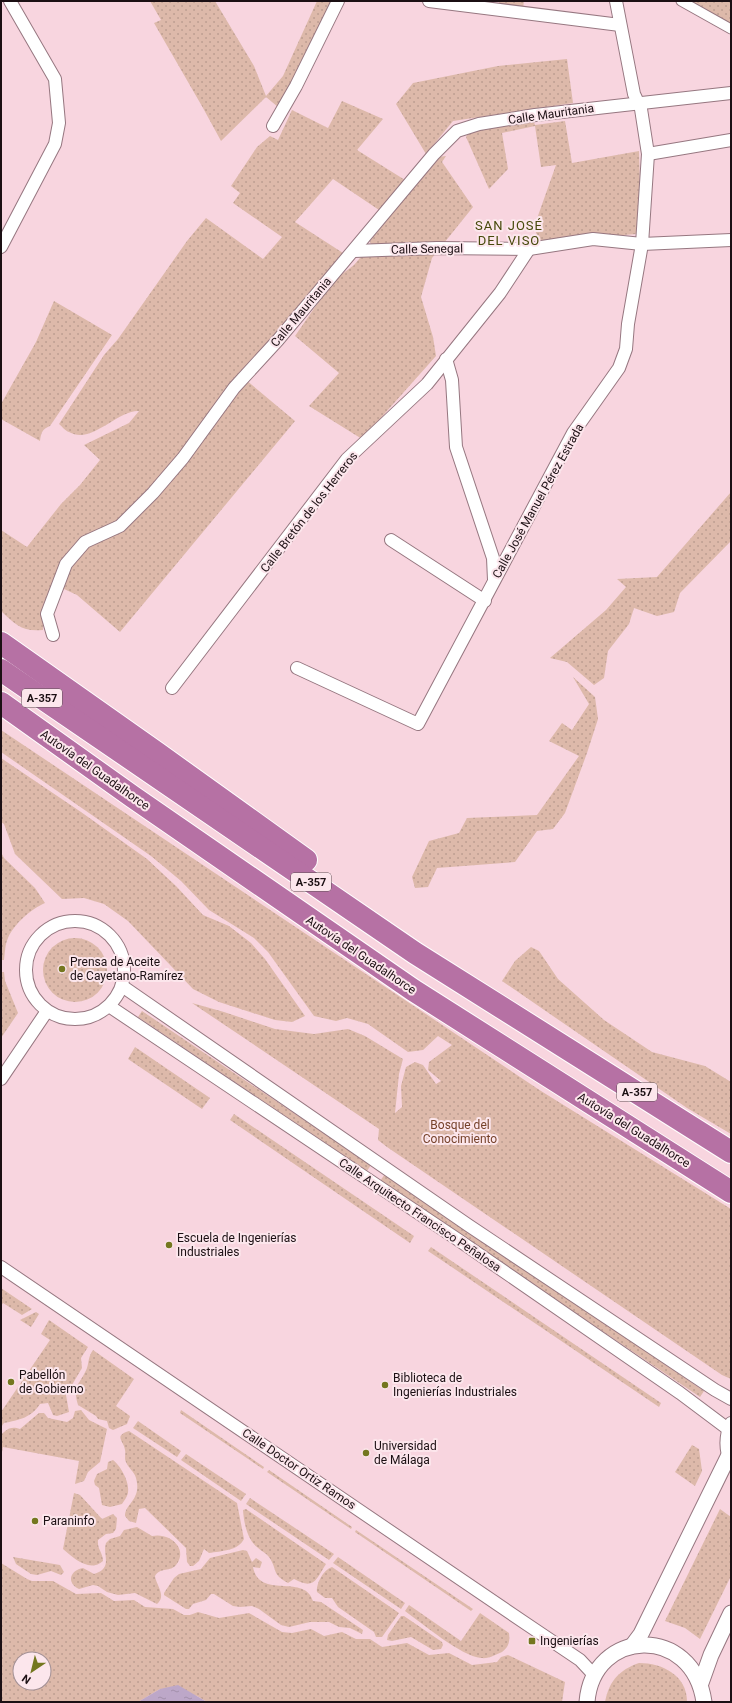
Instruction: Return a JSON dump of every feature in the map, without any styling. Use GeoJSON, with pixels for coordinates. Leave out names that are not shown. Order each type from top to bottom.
{"type":"FeatureCollection","features":[{"type":"Feature","properties":{"kind":"highway"},"geometry":{"type":"LineString","coordinates":[[1,643],[157,752],[543,1033]]}},
{"type":"Feature","properties":{"kind":"highway","name":"A-357"},"geometry":{"type":"LineString","coordinates":[[1,670],[416,953],[731,1152]]}},
{"type":"Feature","properties":{"kind":"highway","name":"Autovía del Guadalhorce"},"geometry":{"type":"LineString","coordinates":[[1,703],[111,782],[413,990],[731,1192]]}},
{"type":"Feature","properties":{"kind":"highway"},"geometry":{"type":"LineString","coordinates":[[1,709],[111,782]]}},
{"type":"Feature","properties":{"kind":"street"},"geometry":{"type":"LineString","coordinates":[[1,247],[55,144],[59,123],[55,79],[10,1]]}},
{"type":"Feature","properties":{"kind":"street"},"geometry":{"type":"LineString","coordinates":[[273,126],[296,86],[338,1]]}},
{"type":"Feature","properties":{"kind":"street"},"geometry":{"type":"LineString","coordinates":[[429,1],[620,26]]}},
{"type":"Feature","properties":{"kind":"street","name":"Calle José Manuel Pérez Estrada"},"geometry":{"type":"LineString","coordinates":[[297,668],[418,724],[485,601],[494,581],[573,433],[619,368],[626,349],[628,324],[642,244],[648,154],[638,103],[634,94],[616,1]]}},
{"type":"Feature","properties":{"kind":"street"},"geometry":{"type":"LineString","coordinates":[[681,1],[731,29]]}},
{"type":"Feature","properties":{"kind":"street"},"geometry":{"type":"LineString","coordinates":[[689,1],[731,24]]}},
{"type":"Feature","properties":{"kind":"street","name":"Calle Mauritania"},"geometry":{"type":"LineString","coordinates":[[53,635],[47,614],[66,564],[85,542],[120,526],[153,493],[183,458],[234,388],[278,340],[434,154],[457,131],[479,124],[535,115],[731,93]]}},
{"type":"Feature","properties":{"kind":"street"},"geometry":{"type":"LineString","coordinates":[[648,154],[731,140]]}},
{"type":"Feature","properties":{"kind":"street","name":"Calle Senegal"},"geometry":{"type":"LineString","coordinates":[[354,251],[437,248],[529,249],[593,239],[642,244],[731,240]]}},
{"type":"Feature","properties":{"kind":"street","name":"Calle Bretón de los Herreros"},"geometry":{"type":"LineString","coordinates":[[172,688],[348,459],[427,384],[500,293],[529,249]]}},
{"type":"Feature","properties":{"kind":"street"},"geometry":{"type":"LineString","coordinates":[[446,359],[452,380],[456,447],[493,558],[494,581]]}},
{"type":"Feature","properties":{"kind":"street"},"geometry":{"type":"LineString","coordinates":[[391,540],[485,601]]}},
{"type":"Feature","properties":{"kind":"street"},"geometry":{"type":"LineString","coordinates":[[69,920],[86,921],[105,931],[114,939],[122,954],[124,970],[122,986],[109,1006],[98,1014],[84,1018],[70,1019],[56,1016],[47,1011],[33,996],[26,981],[25,964],[30,948],[39,934],[53,924],[69,920]]}},
{"type":"Feature","properties":{"kind":"street","name":"Calle Arquitecto Francisco Peñalosa"},"geometry":{"type":"LineString","coordinates":[[122,986],[468,1225],[715,1390],[731,1399]]}},
{"type":"Feature","properties":{"kind":"street","name":"Calle Arquitecto Francisco Peñalosa"},"geometry":{"type":"LineString","coordinates":[[109,1006],[730,1426]]}},
{"type":"Feature","properties":{"kind":"street"},"geometry":{"type":"LineString","coordinates":[[1,1079],[47,1011]]}},
{"type":"Feature","properties":{"kind":"street","name":"Calle Doctor Ortiz Ramos"},"geometry":{"type":"LineString","coordinates":[[1,1267],[528,1624],[580,1660],[594,1675]]}},
{"type":"Feature","properties":{"kind":"street"},"geometry":{"type":"LineString","coordinates":[[632,1646],[641,1634],[729,1461],[726,1443],[730,1426]]}},
{"type":"Feature","properties":{"kind":"street"},"geometry":{"type":"LineString","coordinates":[[700,1683],[711,1655],[731,1613]]}},
{"type":"Feature","properties":{"kind":"street"},"geometry":{"type":"LineString","coordinates":[[588,1702],[588,1690],[594,1675],[604,1662],[617,1652],[632,1646],[649,1645],[665,1648],[680,1656],[692,1668],[700,1683],[704,1702]]}},
{"type":"Feature","properties":{"kind":"green space"},"geometry":{"type":"Polygon","coordinates":[[[150,1],[215,1],[254,66],[266,96],[283,76],[317,1],[332,1],[293,82],[278,107],[266,97],[221,141],[154,23],[161,20],[150,1]]]}},
{"type":"Feature","properties":{"kind":"green space"},"geometry":{"type":"Polygon","coordinates":[[[499,1],[524,1],[523,8],[499,5],[499,1]]]}},
{"type":"Feature","properties":{"kind":"green space"},"geometry":{"type":"Polygon","coordinates":[[[689,1],[731,1],[731,24],[689,1]]]}},
{"type":"Feature","properties":{"kind":"green space"},"geometry":{"type":"Polygon","coordinates":[[[567,59],[573,103],[453,121],[426,154],[396,104],[413,83],[498,66],[567,59]]]}},
{"type":"Feature","properties":{"kind":"green space"},"geometry":{"type":"Polygon","coordinates":[[[342,101],[383,119],[357,150],[405,180],[379,210],[333,179],[295,222],[343,253],[208,414],[206,422],[177,461],[120,521],[107,537],[126,525],[173,475],[191,454],[231,397],[246,380],[295,421],[120,632],[77,595],[64,589],[43,614],[43,630],[24,629],[1,611],[1,530],[27,547],[61,504],[80,485],[100,460],[84,445],[129,423],[139,411],[131,412],[87,434],[78,435],[66,431],[59,424],[104,355],[118,339],[187,241],[206,218],[263,259],[282,237],[233,203],[240,193],[231,186],[257,147],[270,136],[278,140],[292,110],[328,128],[342,101]]]}},
{"type":"Feature","properties":{"kind":"green space"},"geometry":{"type":"Polygon","coordinates":[[[533,119],[535,125],[565,121],[572,163],[639,151],[640,187],[637,234],[539,241],[534,227],[556,165],[541,167],[535,126],[502,133],[508,169],[489,189],[466,137],[469,131],[533,119]]]}},
{"type":"Feature","properties":{"kind":"green space"},"geometry":{"type":"Polygon","coordinates":[[[446,156],[442,162],[473,207],[432,258],[421,297],[433,337],[436,356],[362,439],[309,406],[339,373],[295,336],[333,281],[354,265],[371,245],[370,241],[438,157],[446,156]]]}},
{"type":"Feature","properties":{"kind":"green space"},"geometry":{"type":"Polygon","coordinates":[[[54,301],[112,335],[50,426],[45,428],[42,432],[40,441],[1,419],[1,404],[36,342],[54,301]]]}},
{"type":"Feature","properties":{"kind":"green space"},"geometry":{"type":"Polygon","coordinates":[[[731,492],[731,541],[680,593],[674,612],[657,616],[634,608],[629,624],[608,651],[604,678],[594,685],[567,662],[550,658],[606,610],[626,587],[617,579],[657,577],[731,492]]]}},
{"type":"Feature","properties":{"kind":"green space"},"geometry":{"type":"Polygon","coordinates":[[[573,677],[595,697],[598,719],[565,813],[553,829],[537,831],[515,862],[437,868],[428,887],[415,888],[412,877],[429,841],[459,833],[467,818],[537,815],[579,756],[549,741],[562,723],[572,730],[589,704],[573,677]]]}},
{"type":"Feature","properties":{"kind":"green space","name":"Bosque del Conocimiento"},"geometry":{"type":"Polygon","coordinates":[[[1,730],[541,1091],[731,1209],[731,1379],[722,1375],[387,1147],[378,1140],[379,1129],[192,1003],[275,1029],[314,1034],[348,1029],[365,1036],[403,1059],[399,1074],[395,1113],[402,1107],[401,1086],[406,1067],[415,1062],[423,1065],[436,1084],[441,1081],[428,1070],[429,1062],[452,1045],[438,1036],[423,1050],[408,1052],[368,1024],[347,1018],[336,1021],[314,1016],[268,952],[254,938],[209,910],[181,881],[151,856],[1,752],[1,730]]]}},
{"type":"Feature","properties":{"kind":"green space"},"geometry":{"type":"Polygon","coordinates":[[[1,758],[147,859],[176,886],[203,915],[229,926],[251,943],[265,959],[305,1016],[292,1022],[275,1020],[219,1002],[193,989],[128,921],[104,904],[84,898],[62,899],[15,854],[4,824],[1,822],[1,758]]]}},
{"type":"Feature","properties":{"kind":"green space"},"geometry":{"type":"Polygon","coordinates":[[[1,852],[4,858],[35,888],[45,903],[29,913],[14,927],[7,940],[4,960],[1,960],[1,852]]]}},
{"type":"Feature","properties":{"kind":"green space"},"geometry":{"type":"Polygon","coordinates":[[[69,938],[81,938],[98,947],[105,958],[107,970],[105,982],[98,993],[81,1002],[69,1002],[57,997],[48,988],[43,976],[43,964],[48,952],[57,943],[69,938]]]}},
{"type":"Feature","properties":{"kind":"green space"},"geometry":{"type":"Polygon","coordinates":[[[531,947],[539,951],[558,979],[604,1020],[652,1052],[705,1066],[731,1082],[731,1134],[687,1108],[502,981],[515,961],[531,947]]]}},
{"type":"Feature","properties":{"kind":"green space"},"geometry":{"type":"Polygon","coordinates":[[[1,972],[4,972],[5,981],[18,1013],[1,1038],[1,972]]]}},
{"type":"Feature","properties":{"kind":"green space"},"geometry":{"type":"Polygon","coordinates":[[[142,1011],[371,1165],[367,1171],[138,1017],[142,1011]]]}},
{"type":"Feature","properties":{"kind":"green space"},"geometry":{"type":"Polygon","coordinates":[[[135,1047],[210,1098],[202,1109],[128,1059],[135,1047]]]}},
{"type":"Feature","properties":{"kind":"green space"},"geometry":{"type":"Polygon","coordinates":[[[234,1114],[414,1236],[410,1243],[230,1120],[234,1114]]]}},
{"type":"Feature","properties":{"kind":"green space"},"geometry":{"type":"Polygon","coordinates":[[[385,1174],[704,1391],[700,1397],[380,1181],[385,1174]]]}},
{"type":"Feature","properties":{"kind":"green space"},"geometry":{"type":"Polygon","coordinates":[[[431,1247],[661,1403],[659,1407],[428,1251],[431,1247]]]}},
{"type":"Feature","properties":{"kind":"green space"},"geometry":{"type":"Polygon","coordinates":[[[1,1288],[32,1309],[22,1315],[3,1303],[1,1306],[1,1288]]]}},
{"type":"Feature","properties":{"kind":"green space"},"geometry":{"type":"Polygon","coordinates":[[[36,1312],[39,1314],[31,1327],[20,1320],[36,1312]]]}},
{"type":"Feature","properties":{"kind":"green space"},"geometry":{"type":"Polygon","coordinates":[[[49,1320],[88,1347],[81,1358],[82,1368],[66,1395],[69,1412],[57,1416],[53,1415],[48,1403],[40,1404],[29,1415],[4,1423],[1,1427],[1,1412],[50,1340],[41,1334],[49,1320]]]}},
{"type":"Feature","properties":{"kind":"green space"},"geometry":{"type":"Polygon","coordinates":[[[93,1350],[134,1379],[116,1406],[130,1416],[127,1424],[113,1430],[109,1428],[107,1421],[98,1419],[96,1416],[78,1405],[76,1398],[76,1389],[87,1368],[89,1357],[93,1350]]]}},
{"type":"Feature","properties":{"kind":"green space"},"geometry":{"type":"Polygon","coordinates":[[[81,1410],[89,1420],[107,1429],[100,1462],[88,1472],[84,1481],[75,1484],[79,1461],[3,1447],[1,1457],[1,1435],[7,1430],[12,1428],[20,1429],[39,1413],[44,1413],[48,1418],[67,1422],[73,1418],[75,1411],[81,1410]]]}},
{"type":"Feature","properties":{"kind":"green space"},"geometry":{"type":"Polygon","coordinates":[[[181,1410],[264,1467],[263,1469],[180,1413],[181,1410]]]}},
{"type":"Feature","properties":{"kind":"green space"},"geometry":{"type":"Polygon","coordinates":[[[138,1421],[181,1451],[177,1457],[133,1428],[138,1421]]]}},
{"type":"Feature","properties":{"kind":"green space"},"geometry":{"type":"Polygon","coordinates":[[[129,1431],[237,1503],[244,1539],[238,1546],[224,1551],[209,1553],[204,1549],[199,1561],[193,1566],[190,1566],[187,1562],[186,1548],[145,1508],[139,1509],[136,1523],[129,1521],[125,1516],[137,1491],[137,1485],[135,1476],[125,1461],[125,1450],[120,1437],[129,1431]]]}},
{"type":"Feature","properties":{"kind":"green space"},"geometry":{"type":"Polygon","coordinates":[[[692,1445],[699,1449],[702,1471],[695,1486],[675,1472],[692,1445]]]}},
{"type":"Feature","properties":{"kind":"green space"},"geometry":{"type":"Polygon","coordinates":[[[186,1454],[246,1494],[241,1501],[181,1460],[186,1454]]]}},
{"type":"Feature","properties":{"kind":"green space"},"geometry":{"type":"Polygon","coordinates":[[[113,1460],[119,1466],[124,1475],[128,1484],[128,1493],[122,1504],[110,1507],[102,1505],[99,1488],[95,1485],[94,1481],[97,1474],[107,1469],[108,1462],[113,1460]]]}},
{"type":"Feature","properties":{"kind":"green space"},"geometry":{"type":"Polygon","coordinates":[[[269,1470],[352,1527],[351,1529],[267,1472],[269,1470]]]}},
{"type":"Feature","properties":{"kind":"green space"},"geometry":{"type":"Polygon","coordinates":[[[74,1493],[80,1495],[102,1519],[113,1514],[117,1518],[116,1529],[113,1533],[106,1534],[98,1540],[98,1546],[103,1561],[98,1564],[87,1565],[82,1563],[63,1549],[74,1493]]]}},
{"type":"Feature","properties":{"kind":"green space"},"geometry":{"type":"Polygon","coordinates":[[[250,1498],[334,1554],[329,1560],[246,1504],[250,1498]]]}},
{"type":"Feature","properties":{"kind":"green space"},"geometry":{"type":"Polygon","coordinates":[[[246,1509],[326,1564],[314,1582],[306,1584],[294,1579],[288,1583],[279,1577],[272,1561],[254,1544],[248,1535],[243,1510],[246,1509]]]}},
{"type":"Feature","properties":{"kind":"green space"},"geometry":{"type":"Polygon","coordinates":[[[720,1509],[731,1517],[731,1576],[700,1639],[685,1628],[665,1621],[720,1509]]]}},
{"type":"Feature","properties":{"kind":"green space"},"geometry":{"type":"Polygon","coordinates":[[[137,1527],[152,1536],[159,1535],[171,1539],[179,1548],[179,1559],[176,1565],[160,1571],[155,1576],[161,1594],[160,1601],[157,1604],[135,1593],[118,1595],[107,1592],[98,1586],[93,1585],[79,1589],[72,1583],[71,1577],[75,1571],[79,1569],[83,1568],[94,1574],[104,1568],[106,1565],[106,1543],[110,1539],[120,1536],[124,1530],[137,1527]]]}},
{"type":"Feature","properties":{"kind":"green space"},"geometry":{"type":"Polygon","coordinates":[[[356,1530],[473,1609],[471,1611],[355,1532],[356,1530]]]}},
{"type":"Feature","properties":{"kind":"green space"},"geometry":{"type":"Polygon","coordinates":[[[243,1550],[247,1551],[252,1562],[256,1558],[262,1562],[260,1568],[253,1567],[257,1577],[264,1582],[273,1585],[301,1589],[308,1593],[313,1601],[321,1602],[363,1630],[362,1634],[350,1628],[339,1627],[329,1622],[310,1622],[289,1627],[281,1625],[259,1609],[252,1606],[233,1606],[214,1594],[211,1594],[206,1600],[193,1604],[189,1609],[186,1609],[164,1595],[174,1578],[179,1574],[201,1569],[210,1558],[243,1550]]]}},
{"type":"Feature","properties":{"kind":"green space"},"geometry":{"type":"Polygon","coordinates":[[[13,1557],[60,1565],[64,1572],[61,1575],[51,1571],[37,1575],[31,1574],[16,1564],[13,1557]]]}},
{"type":"Feature","properties":{"kind":"green space"},"geometry":{"type":"Polygon","coordinates":[[[338,1557],[405,1603],[401,1609],[333,1563],[338,1557]]]}},
{"type":"Feature","properties":{"kind":"green space"},"geometry":{"type":"Polygon","coordinates":[[[1,1563],[27,1579],[32,1581],[53,1581],[76,1594],[101,1593],[114,1601],[134,1600],[145,1607],[173,1609],[184,1615],[190,1615],[198,1612],[219,1618],[249,1613],[282,1632],[292,1633],[311,1629],[324,1636],[342,1632],[356,1639],[370,1639],[382,1647],[407,1643],[429,1655],[449,1653],[472,1665],[497,1662],[501,1657],[508,1655],[565,1682],[562,1702],[207,1702],[197,1696],[160,1689],[138,1702],[1,1702],[1,1563]]]}},
{"type":"Feature","properties":{"kind":"green space"},"geometry":{"type":"Polygon","coordinates":[[[332,1567],[399,1613],[382,1637],[376,1637],[374,1632],[338,1607],[332,1598],[325,1598],[317,1592],[321,1578],[326,1571],[332,1567]]]}},
{"type":"Feature","properties":{"kind":"green space"},"geometry":{"type":"Polygon","coordinates":[[[409,1605],[461,1641],[480,1613],[509,1633],[508,1644],[502,1652],[487,1658],[473,1656],[463,1652],[442,1639],[405,1611],[409,1605]]]}},
{"type":"Feature","properties":{"kind":"green space"},"geometry":{"type":"Polygon","coordinates":[[[401,1616],[404,1616],[442,1642],[443,1645],[441,1649],[433,1650],[411,1637],[392,1641],[387,1640],[388,1635],[401,1616]]]}},
{"type":"Feature","properties":{"kind":"green space"},"geometry":{"type":"Polygon","coordinates":[[[639,1663],[656,1665],[672,1672],[683,1685],[687,1702],[605,1702],[609,1688],[616,1677],[626,1669],[639,1663]]]}},
{"type":"Feature","properties":{"kind":"water"},"geometry":{"type":"Polygon","coordinates":[[[178,1685],[207,1702],[138,1702],[160,1689],[178,1685]]]}},
{"type":"Feature","properties":{"kind":"place","name":"Prensa de Aceite de Cayetano-Ramírez"},"geometry":{"type":"Point","coordinates":[62,969]}},
{"type":"Feature","properties":{"kind":"place","name":"Escuela de Ingenierías Industriales"},"geometry":{"type":"Point","coordinates":[169,1245]}},
{"type":"Feature","properties":{"kind":"place","name":"Pabellón de Gobierno"},"geometry":{"type":"Point","coordinates":[11,1382]}},
{"type":"Feature","properties":{"kind":"place","name":"Biblioteca de Ingenierías Industriales"},"geometry":{"type":"Point","coordinates":[385,1385]}},
{"type":"Feature","properties":{"kind":"place","name":"Universidad de Málaga"},"geometry":{"type":"Point","coordinates":[366,1453]}},
{"type":"Feature","properties":{"kind":"place","name":"Paraninfo"},"geometry":{"type":"Point","coordinates":[35,1521]}},
{"type":"Feature","properties":{"kind":"place","name":"Ingenierías"},"geometry":{"type":"Point","coordinates":[532,1641]}},
{"type":"Feature","properties":{"kind":"district","name":"SAN JOSÉ DEL VISO"},"geometry":{"type":"Point","coordinates":[509,232]}}]}
